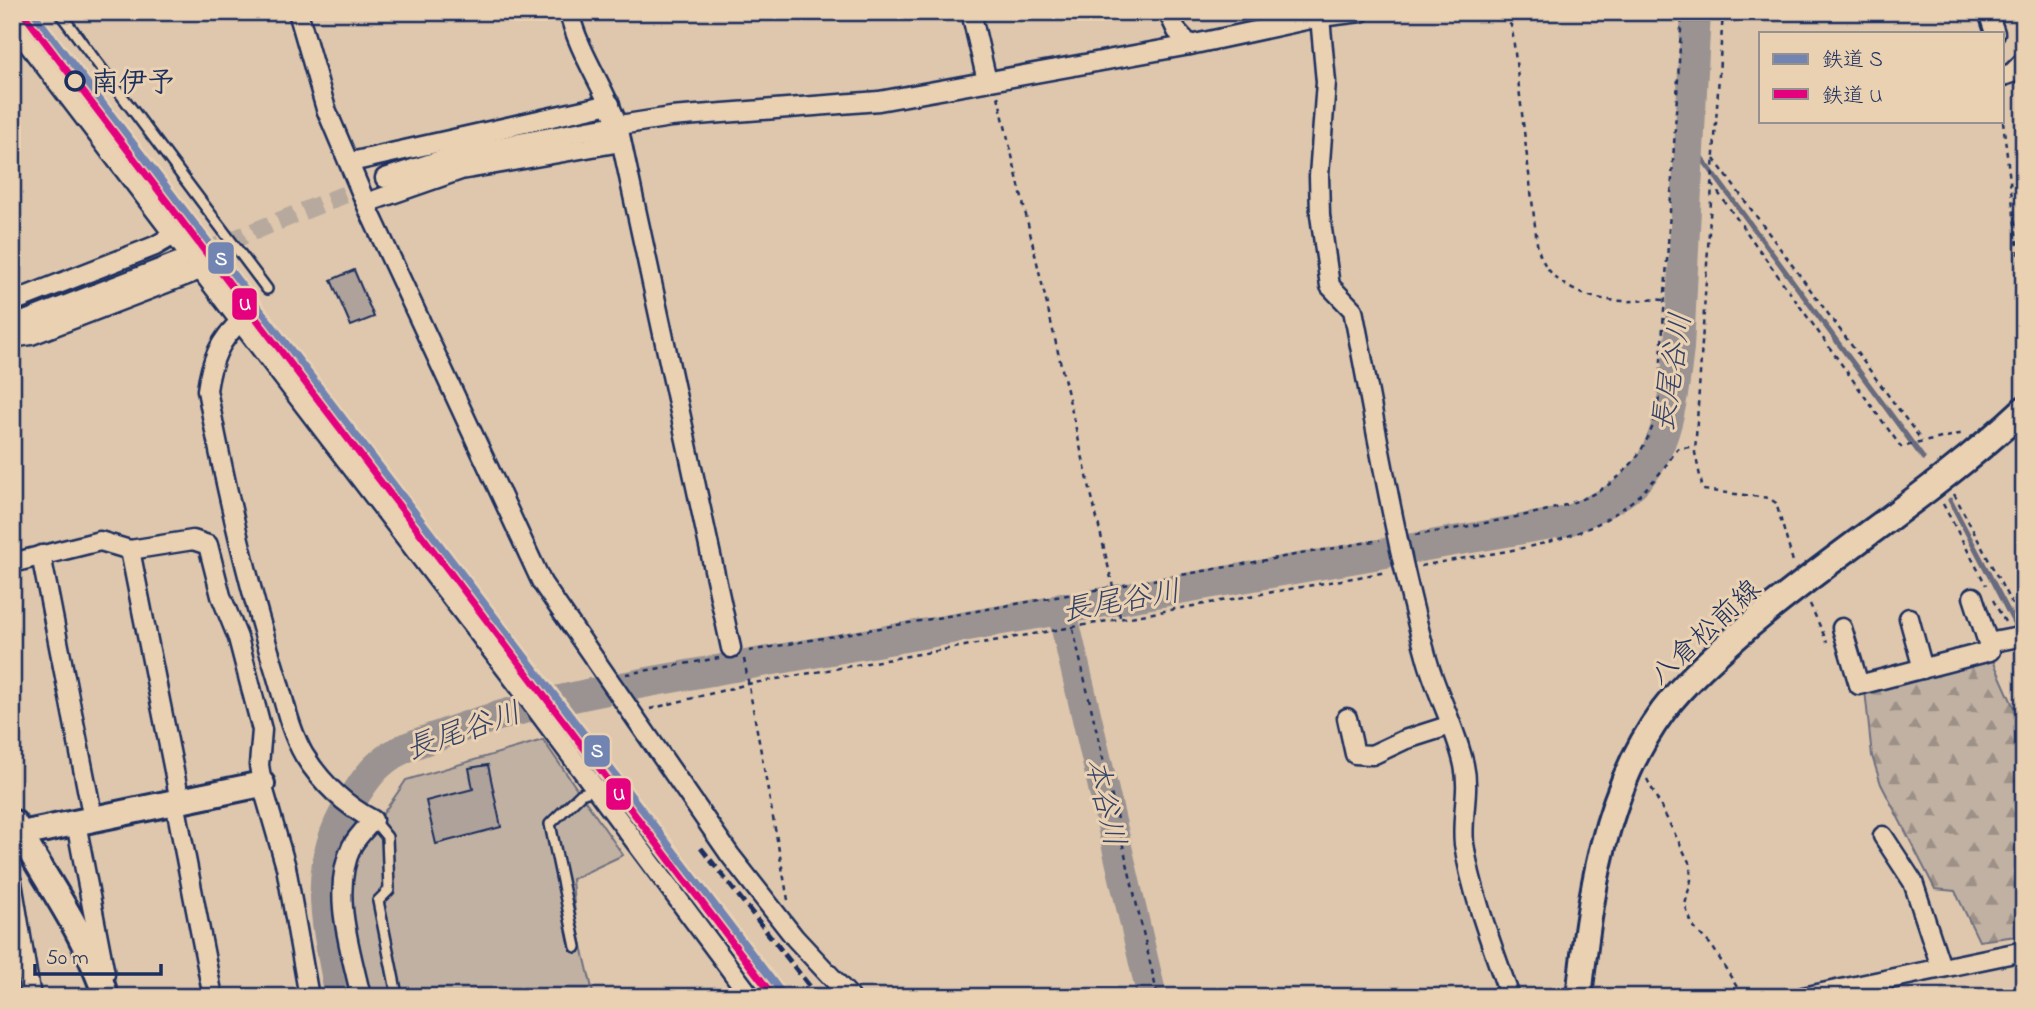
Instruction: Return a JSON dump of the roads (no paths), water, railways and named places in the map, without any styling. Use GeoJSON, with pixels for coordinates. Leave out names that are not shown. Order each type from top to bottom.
{"type":"FeatureCollection","features":[{"type":"Feature","properties":{"kind":"main road","name":"八倉松前線"},"geometry":{"type":"LineString","coordinates":[[1579,997],[1600,854],[1637,757],[1663,711],[1703,665],[1800,582],[1939,481],[2024,409]]}},
{"type":"Feature","properties":{"kind":"main road"},"geometry":{"type":"LineString","coordinates":[[107,997],[74,920],[15,830],[85,821],[262,783]]}},
{"type":"Feature","properties":{"kind":"street"},"geometry":{"type":"LineString","coordinates":[[298,12],[326,109],[351,162],[366,203],[542,583],[730,855],[796,938],[850,997]]}},
{"type":"Feature","properties":{"kind":"street"},"geometry":{"type":"LineString","coordinates":[[569,12],[576,41],[610,104],[619,134],[737,653]]}},
{"type":"Feature","properties":{"kind":"street"},"geometry":{"type":"LineString","coordinates":[[971,12],[990,80]]}},
{"type":"Feature","properties":{"kind":"street"},"geometry":{"type":"LineString","coordinates":[[1168,12],[1177,31],[1190,45]]}},
{"type":"Feature","properties":{"kind":"street"},"geometry":{"type":"LineString","coordinates":[[366,203],[460,170],[619,134],[671,117],[879,102],[1190,45],[1320,17],[1361,12]]}},
{"type":"Feature","properties":{"kind":"street"},"geometry":{"type":"LineString","coordinates":[[1988,12],[1995,32]]}},
{"type":"Feature","properties":{"kind":"street"},"geometry":{"type":"LineString","coordinates":[[1320,17],[1326,82],[1319,194],[1330,286],[1353,310],[1399,540],[1427,661],[1451,725],[1468,783],[1463,822],[1464,844],[1472,880],[1510,997]]}},
{"type":"Feature","properties":{"kind":"street"},"geometry":{"type":"LineString","coordinates":[[12,23],[528,699],[751,997]]}},
{"type":"Feature","properties":{"kind":"street"},"geometry":{"type":"LineString","coordinates":[[2004,72],[2024,61]]}},
{"type":"Feature","properties":{"kind":"street"},"geometry":{"type":"LineString","coordinates":[[351,162],[610,104]]}},
{"type":"Feature","properties":{"kind":"street"},"geometry":{"type":"LineString","coordinates":[[384,178],[456,155],[619,134]]}},
{"type":"Feature","properties":{"kind":"street"},"geometry":{"type":"LineString","coordinates":[[12,302],[155,246],[173,235]]}},
{"type":"Feature","properties":{"kind":"street"},"geometry":{"type":"LineString","coordinates":[[12,326],[178,262]]}},
{"type":"Feature","properties":{"kind":"street"},"geometry":{"type":"LineString","coordinates":[[12,338],[31,335],[200,270]]}},
{"type":"Feature","properties":{"kind":"street"},"geometry":{"type":"LineString","coordinates":[[241,321],[222,341],[211,366],[207,390],[259,622],[291,723],[303,753],[340,799],[369,818],[353,844],[345,865],[342,890],[346,927],[361,997]]}},
{"type":"Feature","properties":{"kind":"street"},"geometry":{"type":"LineString","coordinates":[[12,563],[100,541],[130,550],[193,540],[208,545],[221,596],[238,638],[262,730],[262,783],[286,867],[309,997]]}},
{"type":"Feature","properties":{"kind":"street"},"geometry":{"type":"LineString","coordinates":[[130,550],[213,997]]}},
{"type":"Feature","properties":{"kind":"street"},"geometry":{"type":"LineString","coordinates":[[41,555],[85,821],[107,997]]}},
{"type":"Feature","properties":{"kind":"street"},"geometry":{"type":"LineString","coordinates":[[1842,628],[1858,685],[1990,651],[1973,597]]}},
{"type":"Feature","properties":{"kind":"street"},"geometry":{"type":"LineString","coordinates":[[1909,618],[1923,669]]}},
{"type":"Feature","properties":{"kind":"street"},"geometry":{"type":"LineString","coordinates":[[1988,643],[2019,635]]}},
{"type":"Feature","properties":{"kind":"street"},"geometry":{"type":"LineString","coordinates":[[1347,718],[1355,754],[1372,755],[1404,740],[1451,725]]}},
{"type":"Feature","properties":{"kind":"street"},"geometry":{"type":"LineString","coordinates":[[1883,836],[1913,882],[1941,967]]}},
{"type":"Feature","properties":{"kind":"street"},"geometry":{"type":"LineString","coordinates":[[12,882],[31,997]]}},
{"type":"Feature","properties":{"kind":"street"},"geometry":{"type":"LineString","coordinates":[[1809,996],[2024,951]]}},
{"type":"Feature","properties":{"kind":"lane"},"geometry":{"type":"LineString","coordinates":[[59,12],[267,289]]}},
{"type":"Feature","properties":{"kind":"lane"},"geometry":{"type":"LineString","coordinates":[[576,947],[550,824],[581,794],[596,789]]}},
{"type":"Feature","properties":{"kind":"lane"},"geometry":{"type":"LineString","coordinates":[[369,818],[387,837],[388,890],[379,901],[397,995]]}},
{"type":"Feature","properties":{"kind":"waterway","name":"長尾谷川"},"geometry":{"type":"LineString","coordinates":[[340,997],[325,899],[329,852],[349,805],[367,778],[387,758],[411,745],[524,709],[642,683],[1568,521],[1621,494],[1637,481],[1649,465],[1665,428],[1674,388],[1679,348],[1696,12]]}},
{"type":"Feature","properties":{"kind":"waterway"},"geometry":{"type":"LineString","coordinates":[[1690,142],[1923,458]]}},
{"type":"Feature","properties":{"kind":"waterway"},"geometry":{"type":"LineString","coordinates":[[1950,500],[2019,632]]}},
{"type":"Feature","properties":{"kind":"waterway","name":"本谷川"},"geometry":{"type":"LineString","coordinates":[[1061,607],[1152,997]]}},
{"type":"Feature","properties":{"kind":"tunnel"},"geometry":{"type":"LineString","coordinates":[[178,262],[385,178]]}},
{"type":"Feature","properties":{"kind":"railway"},"geometry":{"type":"LineString","coordinates":[[701,848],[818,997]]}},
{"type":"Feature","properties":{"kind":"rail line","name":"S"},"geometry":{"type":"LineString","coordinates":[[33,12],[785,997]]}},
{"type":"Feature","properties":{"kind":"rail line","name":"U"},"geometry":{"type":"LineString","coordinates":[[26,17],[774,997]]}},
{"type":"Feature","properties":{"kind":"place","name":"南伊予"},"geometry":{"type":"Point","coordinates":[75,81]}}]}
